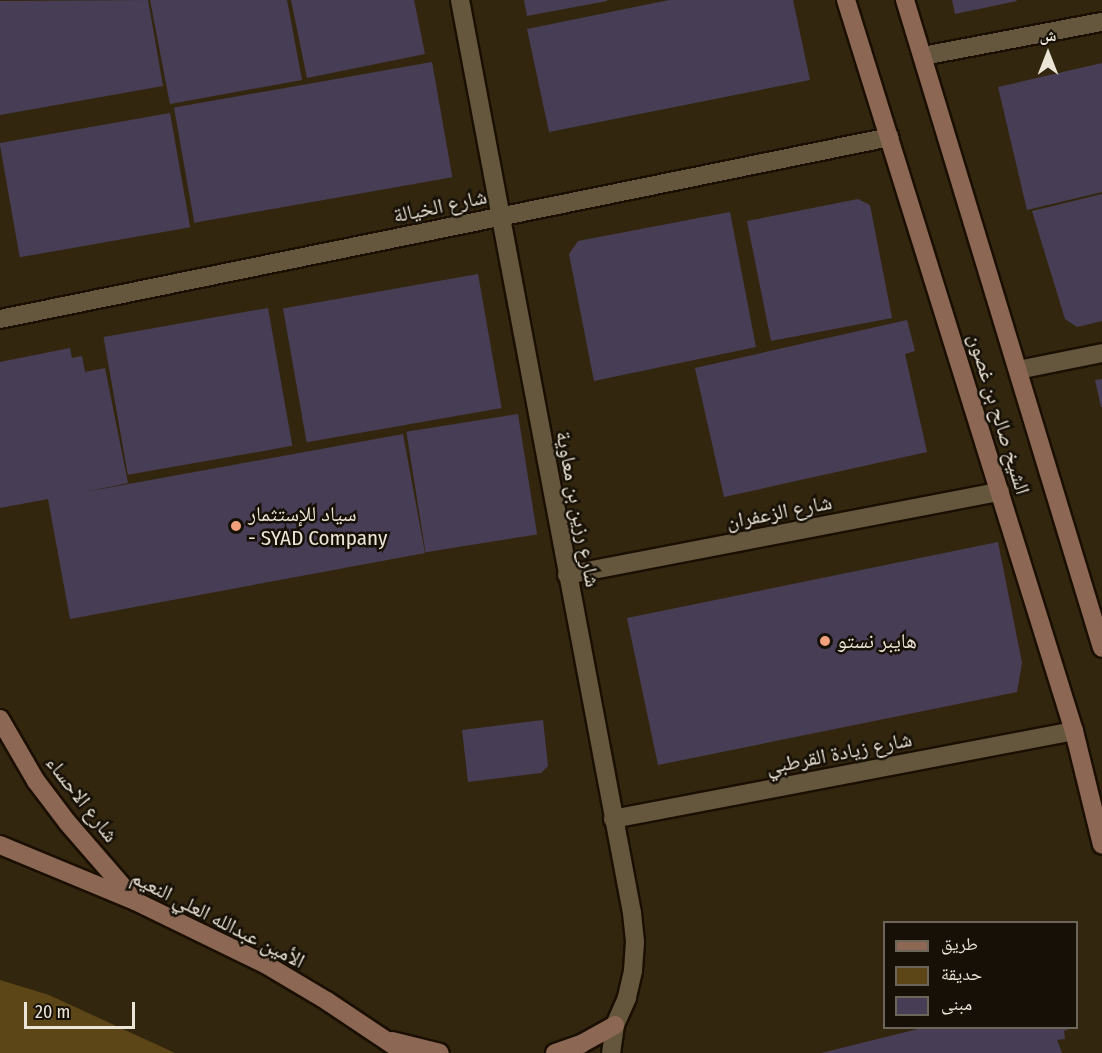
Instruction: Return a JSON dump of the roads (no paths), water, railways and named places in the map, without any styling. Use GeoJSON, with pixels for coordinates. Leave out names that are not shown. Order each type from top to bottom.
{"type":"FeatureCollection","features":[{"type":"Feature","properties":{"kind":"street","name":"شارع رزين بن معاوية"},"geometry":{"type":"LineString","coordinates":[[460,0],[635,942],[633,971],[627,998],[615,1025],[611,1053]]}},
{"type":"Feature","properties":{"kind":"street","name":"الشيخ صالح بن غصون"},"geometry":{"type":"LineString","coordinates":[[846,0],[1074,731],[1102,844]]}},
{"type":"Feature","properties":{"kind":"street","name":"الشيخ صالح بن غصون"},"geometry":{"type":"LineString","coordinates":[[905,0],[1102,648]]}},
{"type":"Feature","properties":{"kind":"street"},"geometry":{"type":"LineString","coordinates":[[923,56],[1102,22]]}},
{"type":"Feature","properties":{"kind":"street","name":"شارع الخيالة"},"geometry":{"type":"LineString","coordinates":[[0,319],[890,137]]}},
{"type":"Feature","properties":{"kind":"street"},"geometry":{"type":"LineString","coordinates":[[1018,370],[1102,352]]}},
{"type":"Feature","properties":{"kind":"street","name":"شارع الزعفران"},"geometry":{"type":"LineString","coordinates":[[567,575],[1000,492]]}},
{"type":"Feature","properties":{"kind":"street","name":"شارع الاحساء"},"geometry":{"type":"LineString","coordinates":[[0,719],[36,781],[67,822],[135,901]]}},
{"type":"Feature","properties":{"kind":"street","name":"شارع زيادة القرطبي"},"geometry":{"type":"LineString","coordinates":[[613,819],[1074,731]]}},
{"type":"Feature","properties":{"kind":"street","name":"الأمين عبدالله العلي النعيم"},"geometry":{"type":"LineString","coordinates":[[0,845],[135,901],[265,964],[388,1040],[405,1053]]}},
{"type":"Feature","properties":{"kind":"street"},"geometry":{"type":"LineString","coordinates":[[555,1053],[582,1044],[615,1025]]}},
{"type":"Feature","properties":{"kind":"street"},"geometry":{"type":"LineString","coordinates":[[388,1040],[440,1053]]}},
{"type":"Feature","properties":{"kind":"place","name":"سياد للإستثمار - SYAD Company"},"geometry":{"type":"Point","coordinates":[236,526]}},
{"type":"Feature","properties":{"kind":"place","name":"هايبر نستو"},"geometry":{"type":"Point","coordinates":[825,641]}}]}
